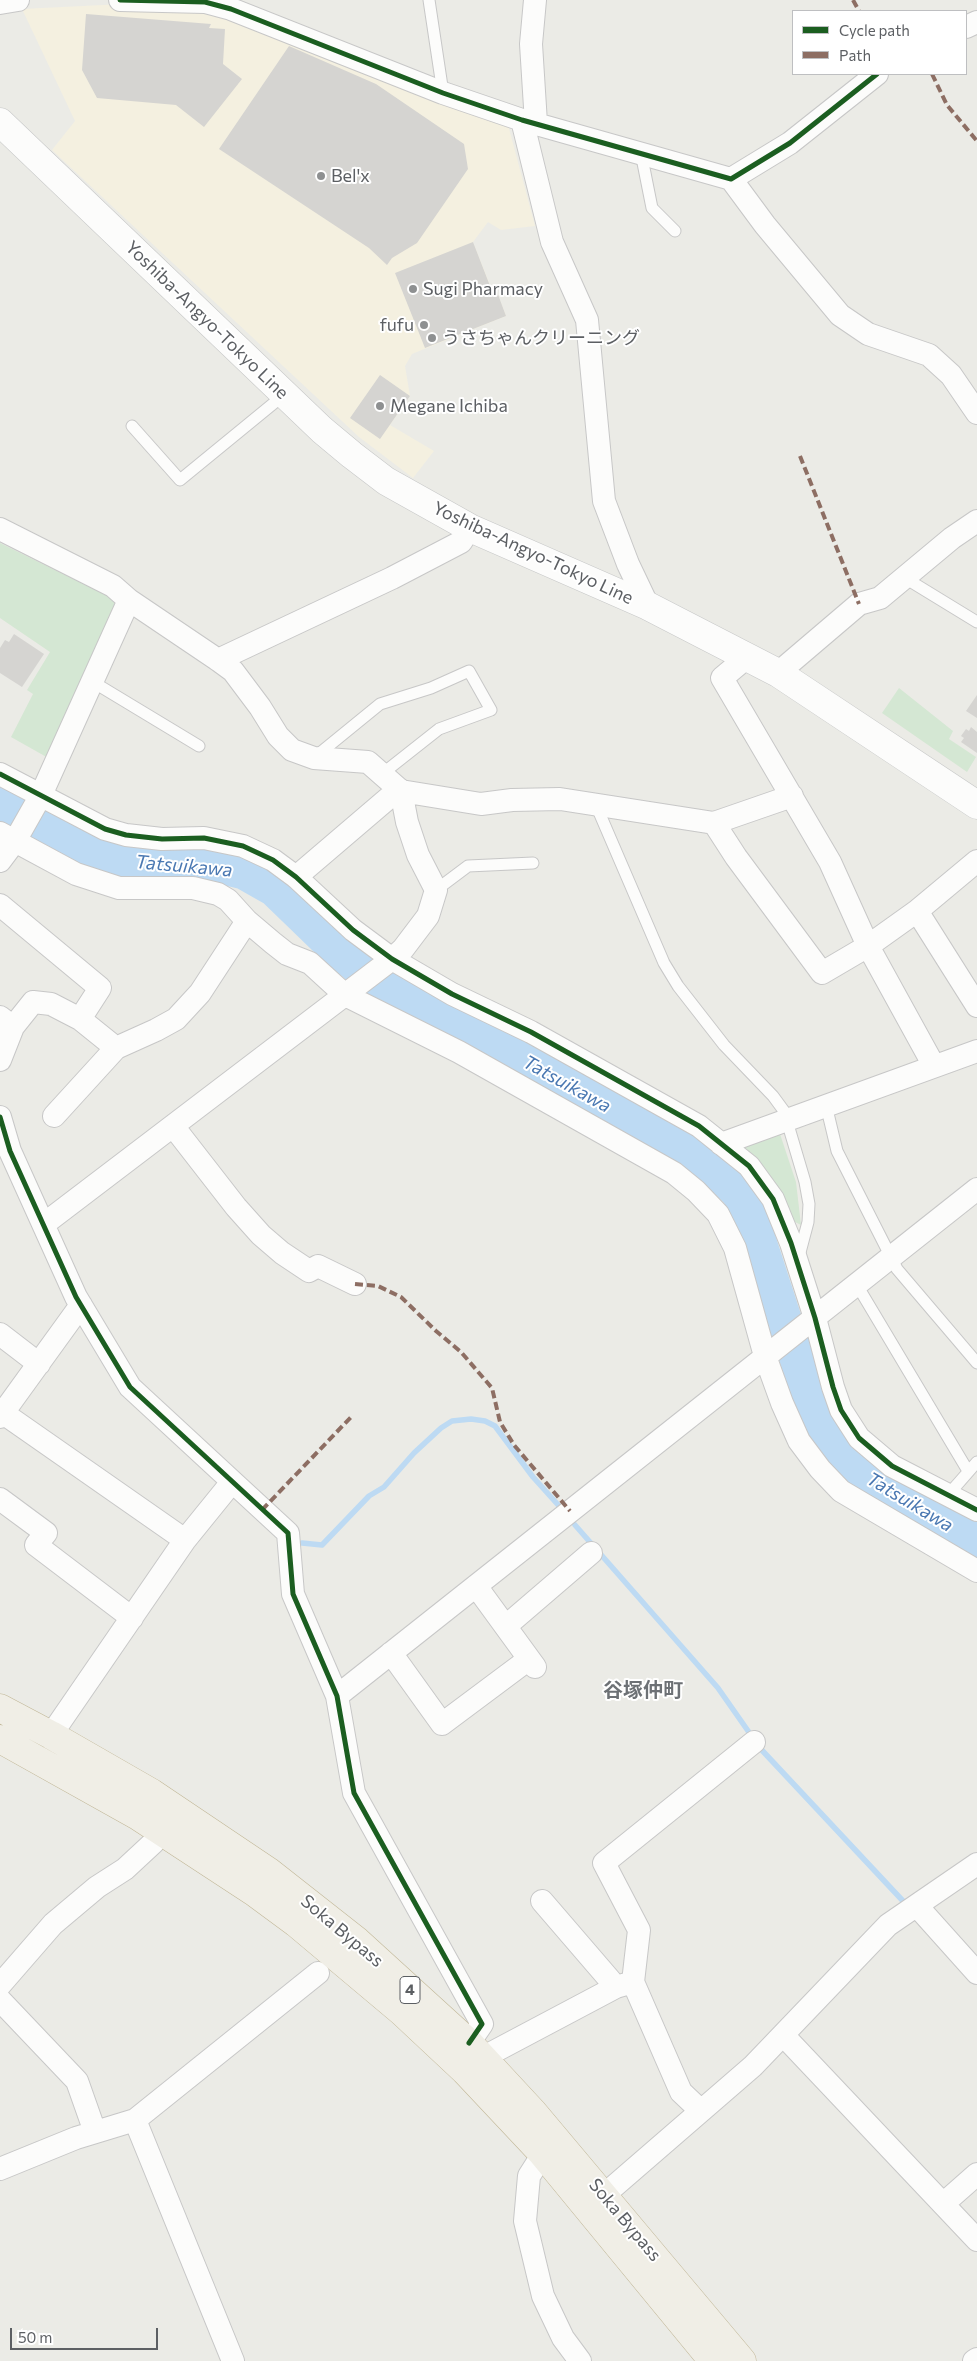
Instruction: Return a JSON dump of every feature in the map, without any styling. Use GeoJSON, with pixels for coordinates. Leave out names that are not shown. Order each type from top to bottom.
{"type":"FeatureCollection","features":[{"type":"Feature","properties":{"kind":"highway","name":"Soka Bypass"},"geometry":{"type":"LineString","coordinates":[[0,1708],[44,1730],[152,1793],[268,1871],[357,1941],[476,2051],[533,2112],[742,2361]]}},
{"type":"Feature","properties":{"kind":"highway","name":"Soka Bypass"},"geometry":{"type":"LineString","coordinates":[[0,1739],[138,1816],[197,1854],[296,1923],[402,2012],[458,2064],[543,2154],[713,2361]]}},
{"type":"Feature","properties":{"kind":"main road","name":"Yoshiba-Angyo-Tokyo Line"},"geometry":{"type":"LineString","coordinates":[[0,122],[285,394],[352,456],[379,476],[470,528],[648,606],[778,673],[977,805]]}},
{"type":"Feature","properties":{"kind":"street"},"geometry":{"type":"LineString","coordinates":[[0,4],[18,0]]}},
{"type":"Feature","properties":{"kind":"street"},"geometry":{"type":"LineString","coordinates":[[120,0],[205,1],[231,9],[443,92],[529,121],[731,179],[765,225],[840,314],[868,334],[929,355],[951,376],[977,413]]}},
{"type":"Feature","properties":{"kind":"street"},"geometry":{"type":"LineString","coordinates":[[536,0],[531,44],[529,121],[552,242],[587,320],[604,500],[628,564],[648,606]]}},
{"type":"Feature","properties":{"kind":"street"},"geometry":{"type":"LineString","coordinates":[[731,179],[790,143],[876,75]]}},
{"type":"Feature","properties":{"kind":"street"},"geometry":{"type":"LineString","coordinates":[[778,673],[859,604],[880,598],[952,538],[977,521]]}},
{"type":"Feature","properties":{"kind":"street"},"geometry":{"type":"LineString","coordinates":[[218,660],[461,542],[470,528]]}},
{"type":"Feature","properties":{"kind":"street"},"geometry":{"type":"LineString","coordinates":[[0,529],[113,586],[129,600],[233,671],[260,707],[278,736],[292,750],[314,758],[368,762],[400,790],[480,804],[512,800],[560,799],[714,824],[792,796]]}},
{"type":"Feature","properties":{"kind":"street"},"geometry":{"type":"LineString","coordinates":[[0,861],[12,837],[40,798],[129,600]]}},
{"type":"Feature","properties":{"kind":"street"},"geometry":{"type":"LineString","coordinates":[[747,657],[722,678],[830,862],[868,946],[934,1066]]}},
{"type":"Feature","properties":{"kind":"street"},"geometry":{"type":"LineString","coordinates":[[0,774],[40,798],[105,829],[126,835],[162,839],[204,838],[243,846],[273,860],[296,877],[388,962],[531,1032],[699,1126],[749,1166],[773,1199],[791,1243],[811,1321],[841,1410],[859,1438],[892,1466],[977,1510]]}},
{"type":"Feature","properties":{"kind":"street"},"geometry":{"type":"LineString","coordinates":[[296,877],[400,790]]}},
{"type":"Feature","properties":{"kind":"street"},"geometry":{"type":"LineString","coordinates":[[44,1224],[351,991],[403,949],[428,916],[436,890],[418,855],[407,822],[400,790]]}},
{"type":"Feature","properties":{"kind":"street"},"geometry":{"type":"LineString","coordinates":[[714,824],[736,857],[822,973],[868,946],[916,911],[977,862]]}},
{"type":"Feature","properties":{"kind":"street"},"geometry":{"type":"LineString","coordinates":[[12,837],[76,874],[119,888],[193,888],[218,894],[228,900],[247,921],[287,954],[310,964],[351,991],[674,1173],[696,1191],[718,1214],[736,1248],[799,1441],[820,1469],[841,1491],[977,1571]]}},
{"type":"Feature","properties":{"kind":"street"},"geometry":{"type":"LineString","coordinates":[[0,905],[100,988],[80,1019]]}},
{"type":"Feature","properties":{"kind":"street"},"geometry":{"type":"LineString","coordinates":[[916,911],[977,1006]]}},
{"type":"Feature","properties":{"kind":"street"},"geometry":{"type":"LineString","coordinates":[[54,1116],[116,1048],[176,1019],[200,993],[247,921]]}},
{"type":"Feature","properties":{"kind":"street"},"geometry":{"type":"LineString","coordinates":[[0,1060],[6,1022],[33,1002],[51,1004],[80,1019],[116,1048]]}},
{"type":"Feature","properties":{"kind":"street"},"geometry":{"type":"LineString","coordinates":[[721,1144],[977,1051]]}},
{"type":"Feature","properties":{"kind":"street"},"geometry":{"type":"LineString","coordinates":[[0,1117],[10,1151],[81,1305],[130,1387],[288,1533],[293,1594],[337,1696],[354,1793],[482,2024],[476,2051]]}},
{"type":"Feature","properties":{"kind":"street"},"geometry":{"type":"LineString","coordinates":[[173,1126],[236,1207],[261,1235],[282,1253],[309,1271],[318,1266],[355,1284]]}},
{"type":"Feature","properties":{"kind":"street"},"geometry":{"type":"LineString","coordinates":[[337,1696],[977,1190]]}},
{"type":"Feature","properties":{"kind":"street"},"geometry":{"type":"LineString","coordinates":[[81,1305],[39,1364],[4,1405],[185,1540]]}},
{"type":"Feature","properties":{"kind":"street"},"geometry":{"type":"LineString","coordinates":[[0,1334],[39,1364]]}},
{"type":"Feature","properties":{"kind":"street"},"geometry":{"type":"LineString","coordinates":[[0,1699],[44,1730],[132,1618],[185,1540],[232,1482]]}},
{"type":"Feature","properties":{"kind":"street"},"geometry":{"type":"LineString","coordinates":[[0,1499],[46,1533],[36,1545],[132,1618]]}},
{"type":"Feature","properties":{"kind":"street"},"geometry":{"type":"LineString","coordinates":[[506,1626],[591,1553]]}},
{"type":"Feature","properties":{"kind":"street"},"geometry":{"type":"LineString","coordinates":[[391,1653],[442,1724],[532,1663],[476,1586]]}},
{"type":"Feature","properties":{"kind":"street"},"geometry":{"type":"LineString","coordinates":[[625,1984],[639,1930],[604,1863],[754,1742]]}},
{"type":"Feature","properties":{"kind":"street"},"geometry":{"type":"LineString","coordinates":[[0,1985],[52,1924],[97,1887],[125,1869],[153,1843]]}},
{"type":"Feature","properties":{"kind":"street"},"geometry":{"type":"LineString","coordinates":[[604,2195],[753,2066],[888,1925],[977,1864]]}},
{"type":"Feature","properties":{"kind":"street"},"geometry":{"type":"LineString","coordinates":[[542,1901],[625,1984],[681,2092],[700,2110]]}},
{"type":"Feature","properties":{"kind":"street"},"geometry":{"type":"LineString","coordinates":[[917,1906],[977,1973]]}},
{"type":"Feature","properties":{"kind":"street"},"geometry":{"type":"LineString","coordinates":[[2,2165],[135,2120],[318,1973]]}},
{"type":"Feature","properties":{"kind":"street"},"geometry":{"type":"LineString","coordinates":[[476,2051],[625,1984]]}},
{"type":"Feature","properties":{"kind":"street"},"geometry":{"type":"LineString","coordinates":[[0,2000],[77,2080],[95,2132]]}},
{"type":"Feature","properties":{"kind":"street"},"geometry":{"type":"LineString","coordinates":[[783,2035],[977,2240]]}},
{"type":"Feature","properties":{"kind":"street"},"geometry":{"type":"LineString","coordinates":[[135,2120],[232,2361]]}},
{"type":"Feature","properties":{"kind":"street"},"geometry":{"type":"LineString","coordinates":[[543,2154],[529,2176],[525,2221],[543,2296],[563,2338],[580,2361]]}},
{"type":"Feature","properties":{"kind":"street"},"geometry":{"type":"LineString","coordinates":[[943,2204],[977,2174]]}},
{"type":"Feature","properties":{"kind":"street"},"geometry":{"type":"LineString","coordinates":[[974,2361],[977,2358]]}},
{"type":"Feature","properties":{"kind":"lane"},"geometry":{"type":"LineString","coordinates":[[430,0],[443,92]]}},
{"type":"Feature","properties":{"kind":"lane"},"geometry":{"type":"LineString","coordinates":[[641,153],[652,208],[675,231]]}},
{"type":"Feature","properties":{"kind":"lane"},"geometry":{"type":"LineString","coordinates":[[132,426],[180,480],[285,394]]}},
{"type":"Feature","properties":{"kind":"lane"},"geometry":{"type":"LineString","coordinates":[[905,578],[977,622]]}},
{"type":"Feature","properties":{"kind":"lane"},"geometry":{"type":"LineString","coordinates":[[314,758],[380,704],[432,688],[469,671],[490,710],[439,729],[382,774]]}},
{"type":"Feature","properties":{"kind":"lane"},"geometry":{"type":"LineString","coordinates":[[93,682],[199,746]]}},
{"type":"Feature","properties":{"kind":"lane"},"geometry":{"type":"LineString","coordinates":[[596,805],[669,971],[724,1045],[773,1096],[788,1119],[809,1204],[808,1222],[797,1263]]}},
{"type":"Feature","properties":{"kind":"lane"},"geometry":{"type":"LineString","coordinates":[[436,890],[468,866],[534,863]]}},
{"type":"Feature","properties":{"kind":"lane"},"geometry":{"type":"LineString","coordinates":[[826,1105],[837,1151],[897,1269],[977,1363]]}},
{"type":"Feature","properties":{"kind":"lane"},"geometry":{"type":"LineString","coordinates":[[857,1284],[968,1471]]}},
{"type":"Feature","properties":{"kind":"lane"},"geometry":{"type":"LineString","coordinates":[[948,1495],[977,1462]]}},
{"type":"Feature","properties":{"kind":"shaded area"},"geometry":{"type":"Polygon","coordinates":[[[123,4],[235,16],[507,121],[535,226],[501,230],[488,222],[473,242],[492,290],[496,289],[506,316],[412,354],[405,366],[410,396],[390,425],[434,451],[413,478],[359,437],[52,150],[75,121],[22,9],[123,4]]]}},
{"type":"Feature","properties":{"kind":"green space"},"geometry":{"type":"Polygon","coordinates":[[[0,543],[118,601],[50,759],[11,737],[33,694],[27,690],[50,652],[0,618],[0,543]]]}},
{"type":"Feature","properties":{"kind":"green space"},"geometry":{"type":"Polygon","coordinates":[[[899,688],[953,731],[949,739],[976,757],[967,772],[882,713],[899,688]]]}},
{"type":"Feature","properties":{"kind":"green space"},"geometry":{"type":"Polygon","coordinates":[[[780,1134],[796,1182],[801,1225],[793,1221],[766,1171],[743,1146],[780,1134]]]}},
{"type":"Feature","properties":{"kind":"water"},"geometry":{"type":"Polygon","coordinates":[[[0,787],[44,812],[33,833],[0,815],[0,787]]]}},
{"type":"Feature","properties":{"kind":"building"},"geometry":{"type":"Polygon","coordinates":[[[86,14],[211,24],[209,28],[225,29],[223,64],[242,79],[204,127],[176,105],[97,98],[82,70],[86,14]]]}},
{"type":"Feature","properties":{"kind":"building"},"geometry":{"type":"Polygon","coordinates":[[[289,46],[376,84],[464,144],[468,169],[417,243],[392,258],[387,265],[369,248],[219,149],[289,46]]]}},
{"type":"Feature","properties":{"kind":"building"},"geometry":{"type":"Polygon","coordinates":[[[473,242],[492,291],[496,289],[506,316],[425,348],[395,273],[473,242]]]}},
{"type":"Feature","properties":{"kind":"building"},"geometry":{"type":"Polygon","coordinates":[[[380,375],[410,396],[380,439],[350,418],[380,375]]]}},
{"type":"Feature","properties":{"kind":"building"},"geometry":{"type":"Polygon","coordinates":[[[14,634],[44,654],[22,687],[0,673],[0,648],[5,640],[9,642],[14,634]]]}},
{"type":"Feature","properties":{"kind":"building"},"geometry":{"type":"Polygon","coordinates":[[[977,695],[977,718],[966,711],[977,695]]]}},
{"type":"Feature","properties":{"kind":"building"},"geometry":{"type":"Polygon","coordinates":[[[971,727],[977,732],[977,753],[961,742],[964,738],[961,736],[966,729],[969,731],[971,727]]]}},
{"type":"Feature","properties":{"kind":"waterway","name":"Tatsuikawa"},"geometry":{"type":"LineString","coordinates":[[0,802],[77,845],[114,860],[144,864],[179,862],[214,865],[244,872],[274,889],[335,948],[388,988],[581,1090],[680,1147],[719,1174],[738,1192],[750,1214],[813,1408],[820,1425],[833,1446],[872,1483],[977,1542]]}},
{"type":"Feature","properties":{"kind":"waterway"},"geometry":{"type":"LineString","coordinates":[[302,1543],[322,1545],[369,1496],[384,1487],[414,1453],[441,1428],[452,1421],[471,1419],[485,1421],[495,1426],[533,1477],[560,1507]]}},
{"type":"Feature","properties":{"kind":"waterway"},"geometry":{"type":"LineString","coordinates":[[575,1525],[718,1688],[753,1738]]}},
{"type":"Feature","properties":{"kind":"waterway"},"geometry":{"type":"LineString","coordinates":[[758,1746],[903,1901]]}},
{"type":"Feature","properties":{"kind":"marked path"},"geometry":{"type":"LineString","coordinates":[[853,0],[858,10]]}},
{"type":"Feature","properties":{"kind":"marked path"},"geometry":{"type":"LineString","coordinates":[[932,75],[947,105],[977,141]]}},
{"type":"Feature","properties":{"kind":"marked path"},"geometry":{"type":"LineString","coordinates":[[800,456],[859,604]]}},
{"type":"Feature","properties":{"kind":"marked path"},"geometry":{"type":"LineString","coordinates":[[355,1284],[378,1286],[401,1297],[461,1352],[492,1388],[500,1422],[514,1445],[570,1511]]}},
{"type":"Feature","properties":{"kind":"marked path"},"geometry":{"type":"LineString","coordinates":[[262,1510],[353,1415]]}},
{"type":"Feature","properties":{"kind":"cycle path"},"geometry":{"type":"LineString","coordinates":[[120,0],[205,2],[231,9],[443,93],[522,120],[731,179],[790,143],[876,75]]}},
{"type":"Feature","properties":{"kind":"cycle path"},"geometry":{"type":"LineString","coordinates":[[0,774],[105,829],[126,835],[162,839],[204,838],[243,846],[273,860],[296,877],[353,930],[392,959],[452,994],[531,1032],[699,1126],[749,1166],[773,1199],[791,1243],[841,1410],[859,1438],[892,1466],[977,1510]]}},
{"type":"Feature","properties":{"kind":"cycle path"},"geometry":{"type":"LineString","coordinates":[[0,1117],[10,1151],[76,1297],[130,1387],[288,1533],[293,1594],[337,1696],[354,1793],[482,2024],[469,2043]]}},
{"type":"Feature","properties":{"kind":"place","name":"Bel'x"},"geometry":{"type":"Point","coordinates":[321,176]}},
{"type":"Feature","properties":{"kind":"place","name":"Sugi Pharmacy"},"geometry":{"type":"Point","coordinates":[413,289]}},
{"type":"Feature","properties":{"kind":"place","name":"fufu"},"geometry":{"type":"Point","coordinates":[424,325]}},
{"type":"Feature","properties":{"kind":"place","name":"うさちゃんクリーニング"},"geometry":{"type":"Point","coordinates":[432,338]}},
{"type":"Feature","properties":{"kind":"place","name":"Megane Ichiba"},"geometry":{"type":"Point","coordinates":[380,406]}},
{"type":"Feature","properties":{"kind":"district","name":"谷塚仲町"},"geometry":{"type":"Point","coordinates":[643,1690]}}]}
